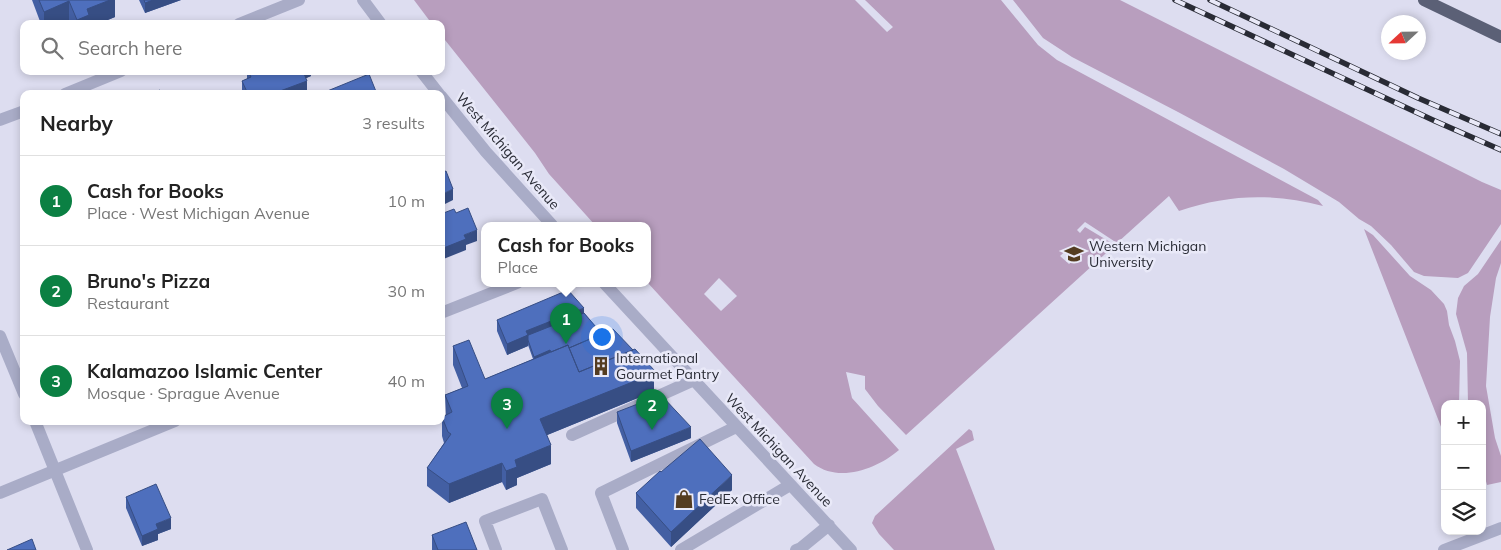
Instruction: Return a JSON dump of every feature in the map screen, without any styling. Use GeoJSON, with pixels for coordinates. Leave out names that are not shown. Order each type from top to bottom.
{"type":"FeatureCollection","features":[{"type":"Feature","properties":{"kind":"main road"},"geometry":{"type":"LineString","coordinates":[[1424,0],[1501,37]]}},
{"type":"Feature","properties":{"kind":"street"},"geometry":{"type":"LineString","coordinates":[[249,20],[299,0]]}},
{"type":"Feature","properties":{"kind":"street"},"geometry":{"type":"LineString","coordinates":[[363,0],[378,20]]}},
{"type":"Feature","properties":{"kind":"street"},"geometry":{"type":"LineString","coordinates":[[75,90],[111,75]]}},
{"type":"Feature","properties":{"kind":"street","name":"West Michigan Avenue"},"geometry":{"type":"LineString","coordinates":[[425,75],[436,90]]}},
{"type":"Feature","properties":{"kind":"street","name":"West Michigan Avenue"},"geometry":{"type":"LineString","coordinates":[[445,101],[486,152],[549,222]]}},
{"type":"Feature","properties":{"kind":"street"},"geometry":{"type":"LineString","coordinates":[[0,120],[20,112]]}},
{"type":"Feature","properties":{"kind":"street"},"geometry":{"type":"LineString","coordinates":[[445,311],[507,287]]}},
{"type":"Feature","properties":{"kind":"street","name":"West Michigan Avenue"},"geometry":{"type":"LineString","coordinates":[[608,287],[851,550]]}},
{"type":"Feature","properties":{"kind":"street"},"geometry":{"type":"LineString","coordinates":[[0,336],[20,384]]}},
{"type":"Feature","properties":{"kind":"street"},"geometry":{"type":"LineString","coordinates":[[572,435],[694,380]]}},
{"type":"Feature","properties":{"kind":"street"},"geometry":{"type":"LineString","coordinates":[[37,425],[87,550]]}},
{"type":"Feature","properties":{"kind":"street"},"geometry":{"type":"LineString","coordinates":[[0,492],[165,425]]}},
{"type":"Feature","properties":{"kind":"street"},"geometry":{"type":"LineString","coordinates":[[623,550],[601,493],[736,427]]}},
{"type":"Feature","properties":{"kind":"street"},"geometry":{"type":"LineString","coordinates":[[681,550],[790,485]]}},
{"type":"Feature","properties":{"kind":"street"},"geometry":{"type":"LineString","coordinates":[[496,550],[485,521],[542,499],[562,550]]}},
{"type":"Feature","properties":{"kind":"street"},"geometry":{"type":"LineString","coordinates":[[796,550],[801,548],[828,525]]}},
{"type":"Feature","properties":{"kind":"street"},"geometry":{"type":"LineString","coordinates":[[1444,550],[1501,528]]}},
{"type":"Feature","properties":{"kind":"shaded area"},"geometry":{"type":"Polygon","coordinates":[[[414,0],[855,0],[887,32],[893,27],[865,0],[1001,0],[1038,45],[1057,60],[1318,200],[1323,206],[1286,199],[1251,197],[1215,201],[1179,211],[1169,196],[1117,243],[1085,222],[1077,230],[1080,233],[1085,227],[1115,245],[906,435],[878,406],[865,389],[865,376],[846,372],[852,398],[899,450],[869,468],[846,473],[824,470],[814,464],[651,286],[651,222],[592,222],[549,174],[535,153],[445,40],[445,20],[429,20],[414,0]],[[1071,246],[1060,256],[1069,264],[1080,255],[1071,246]],[[719,278],[704,294],[721,311],[737,296],[719,278]]]}},
{"type":"Feature","properties":{"kind":"shaded area"},"geometry":{"type":"Polygon","coordinates":[[[1013,0],[1120,0],[1501,190],[1501,224],[1468,273],[1458,278],[1424,276],[1414,272],[1391,245],[1371,226],[1359,219],[1339,202],[1284,169],[1072,57],[1043,38],[1013,0]]]}},
{"type":"Feature","properties":{"kind":"shaded area"},"geometry":{"type":"Polygon","coordinates":[[[1364,229],[1373,235],[1410,276],[1431,290],[1444,304],[1447,311],[1449,325],[1460,361],[1459,400],[1441,400],[1441,427],[1364,229]]]}},
{"type":"Feature","properties":{"kind":"shaded area"},"geometry":{"type":"Polygon","coordinates":[[[1501,240],[1501,263],[1496,278],[1490,317],[1486,386],[1495,438],[1501,456],[1501,482],[1487,485],[1486,400],[1468,400],[1467,353],[1456,314],[1458,298],[1464,286],[1478,274],[1501,240]]]}},
{"type":"Feature","properties":{"kind":"shaded area"},"geometry":{"type":"Polygon","coordinates":[[[969,429],[972,431],[974,440],[956,449],[995,550],[894,550],[879,534],[872,523],[875,516],[969,429]]]}},
{"type":"Feature","properties":{"kind":"building"},"geometry":{"type":"Polygon","coordinates":[[[39,0],[110,0],[87,9],[89,15],[77,20],[69,1],[44,12],[39,0]]]}},
{"type":"Feature","properties":{"kind":"building"},"geometry":{"type":"Polygon","coordinates":[[[250,75],[305,75],[307,81],[283,90],[246,90],[242,81],[251,77],[250,75]]]}},
{"type":"Feature","properties":{"kind":"building"},"geometry":{"type":"Polygon","coordinates":[[[369,75],[375,90],[330,90],[369,75]]]}},
{"type":"Feature","properties":{"kind":"building"},"geometry":{"type":"Polygon","coordinates":[[[445,171],[453,189],[445,193],[445,171]]]}},
{"type":"Feature","properties":{"kind":"building"},"geometry":{"type":"Polygon","coordinates":[[[468,208],[477,230],[464,235],[466,239],[445,247],[445,212],[454,209],[456,213],[468,208]]]}},
{"type":"Feature","properties":{"kind":"building"},"geometry":{"type":"Polygon","coordinates":[[[568,290],[584,308],[526,331],[528,335],[507,344],[497,320],[568,290]]]}},
{"type":"Feature","properties":{"kind":"building"},"geometry":{"type":"Polygon","coordinates":[[[584,313],[602,334],[569,348],[568,345],[534,357],[528,335],[584,313]]]}},
{"type":"Feature","properties":{"kind":"building"},"geometry":{"type":"Polygon","coordinates":[[[613,329],[633,350],[579,372],[569,348],[613,329]]]}},
{"type":"Feature","properties":{"kind":"building"},"geometry":{"type":"Polygon","coordinates":[[[469,340],[485,379],[568,345],[579,372],[635,349],[654,370],[650,375],[540,419],[551,445],[515,460],[517,467],[506,471],[502,463],[449,484],[427,468],[451,434],[445,424],[445,416],[452,412],[445,395],[468,386],[453,346],[469,340]]]}},
{"type":"Feature","properties":{"kind":"building"},"geometry":{"type":"Polygon","coordinates":[[[661,395],[691,427],[631,451],[617,412],[661,395]]]}},
{"type":"Feature","properties":{"kind":"building","name":"FedEx Office"},"geometry":{"type":"Polygon","coordinates":[[[700,439],[732,475],[671,532],[636,493],[700,439]]]}},
{"type":"Feature","properties":{"kind":"building"},"geometry":{"type":"Polygon","coordinates":[[[156,484],[171,518],[156,524],[158,529],[142,536],[126,497],[156,484]]]}},
{"type":"Feature","properties":{"kind":"building"},"geometry":{"type":"Polygon","coordinates":[[[466,522],[477,550],[438,550],[432,535],[466,522]]]}},
{"type":"Feature","properties":{"kind":"building"},"geometry":{"type":"Polygon","coordinates":[[[32,539],[36,550],[7,550],[32,539]]]}},
{"type":"Feature","properties":{"kind":"railway"},"geometry":{"type":"LineString","coordinates":[[1175,0],[1501,150]]}},
{"type":"Feature","properties":{"kind":"railway"},"geometry":{"type":"LineString","coordinates":[[1210,0],[1418,98],[1501,134]]}},
{"type":"Feature","properties":{"kind":"place","name":"Western Michigan University"},"geometry":{"type":"Point","coordinates":[1074,254]}},
{"type":"Feature","properties":{"kind":"place","name":"Cash for Books"},"geometry":{"type":"Point","coordinates":[566,344]}},
{"type":"Feature","properties":{"kind":"place","name":"International Gourmet Pantry"},"geometry":{"type":"Point","coordinates":[601,366]}},
{"type":"Feature","properties":{"kind":"place","name":"Kalamazoo Islamic Center"},"geometry":{"type":"Point","coordinates":[507,429]}},
{"type":"Feature","properties":{"kind":"place","name":"Bruno's Pizza"},"geometry":{"type":"Point","coordinates":[652,430]}},
{"type":"Feature","properties":{"kind":"place","name":"FedEx Office"},"geometry":{"type":"Point","coordinates":[684,499]}}]}
